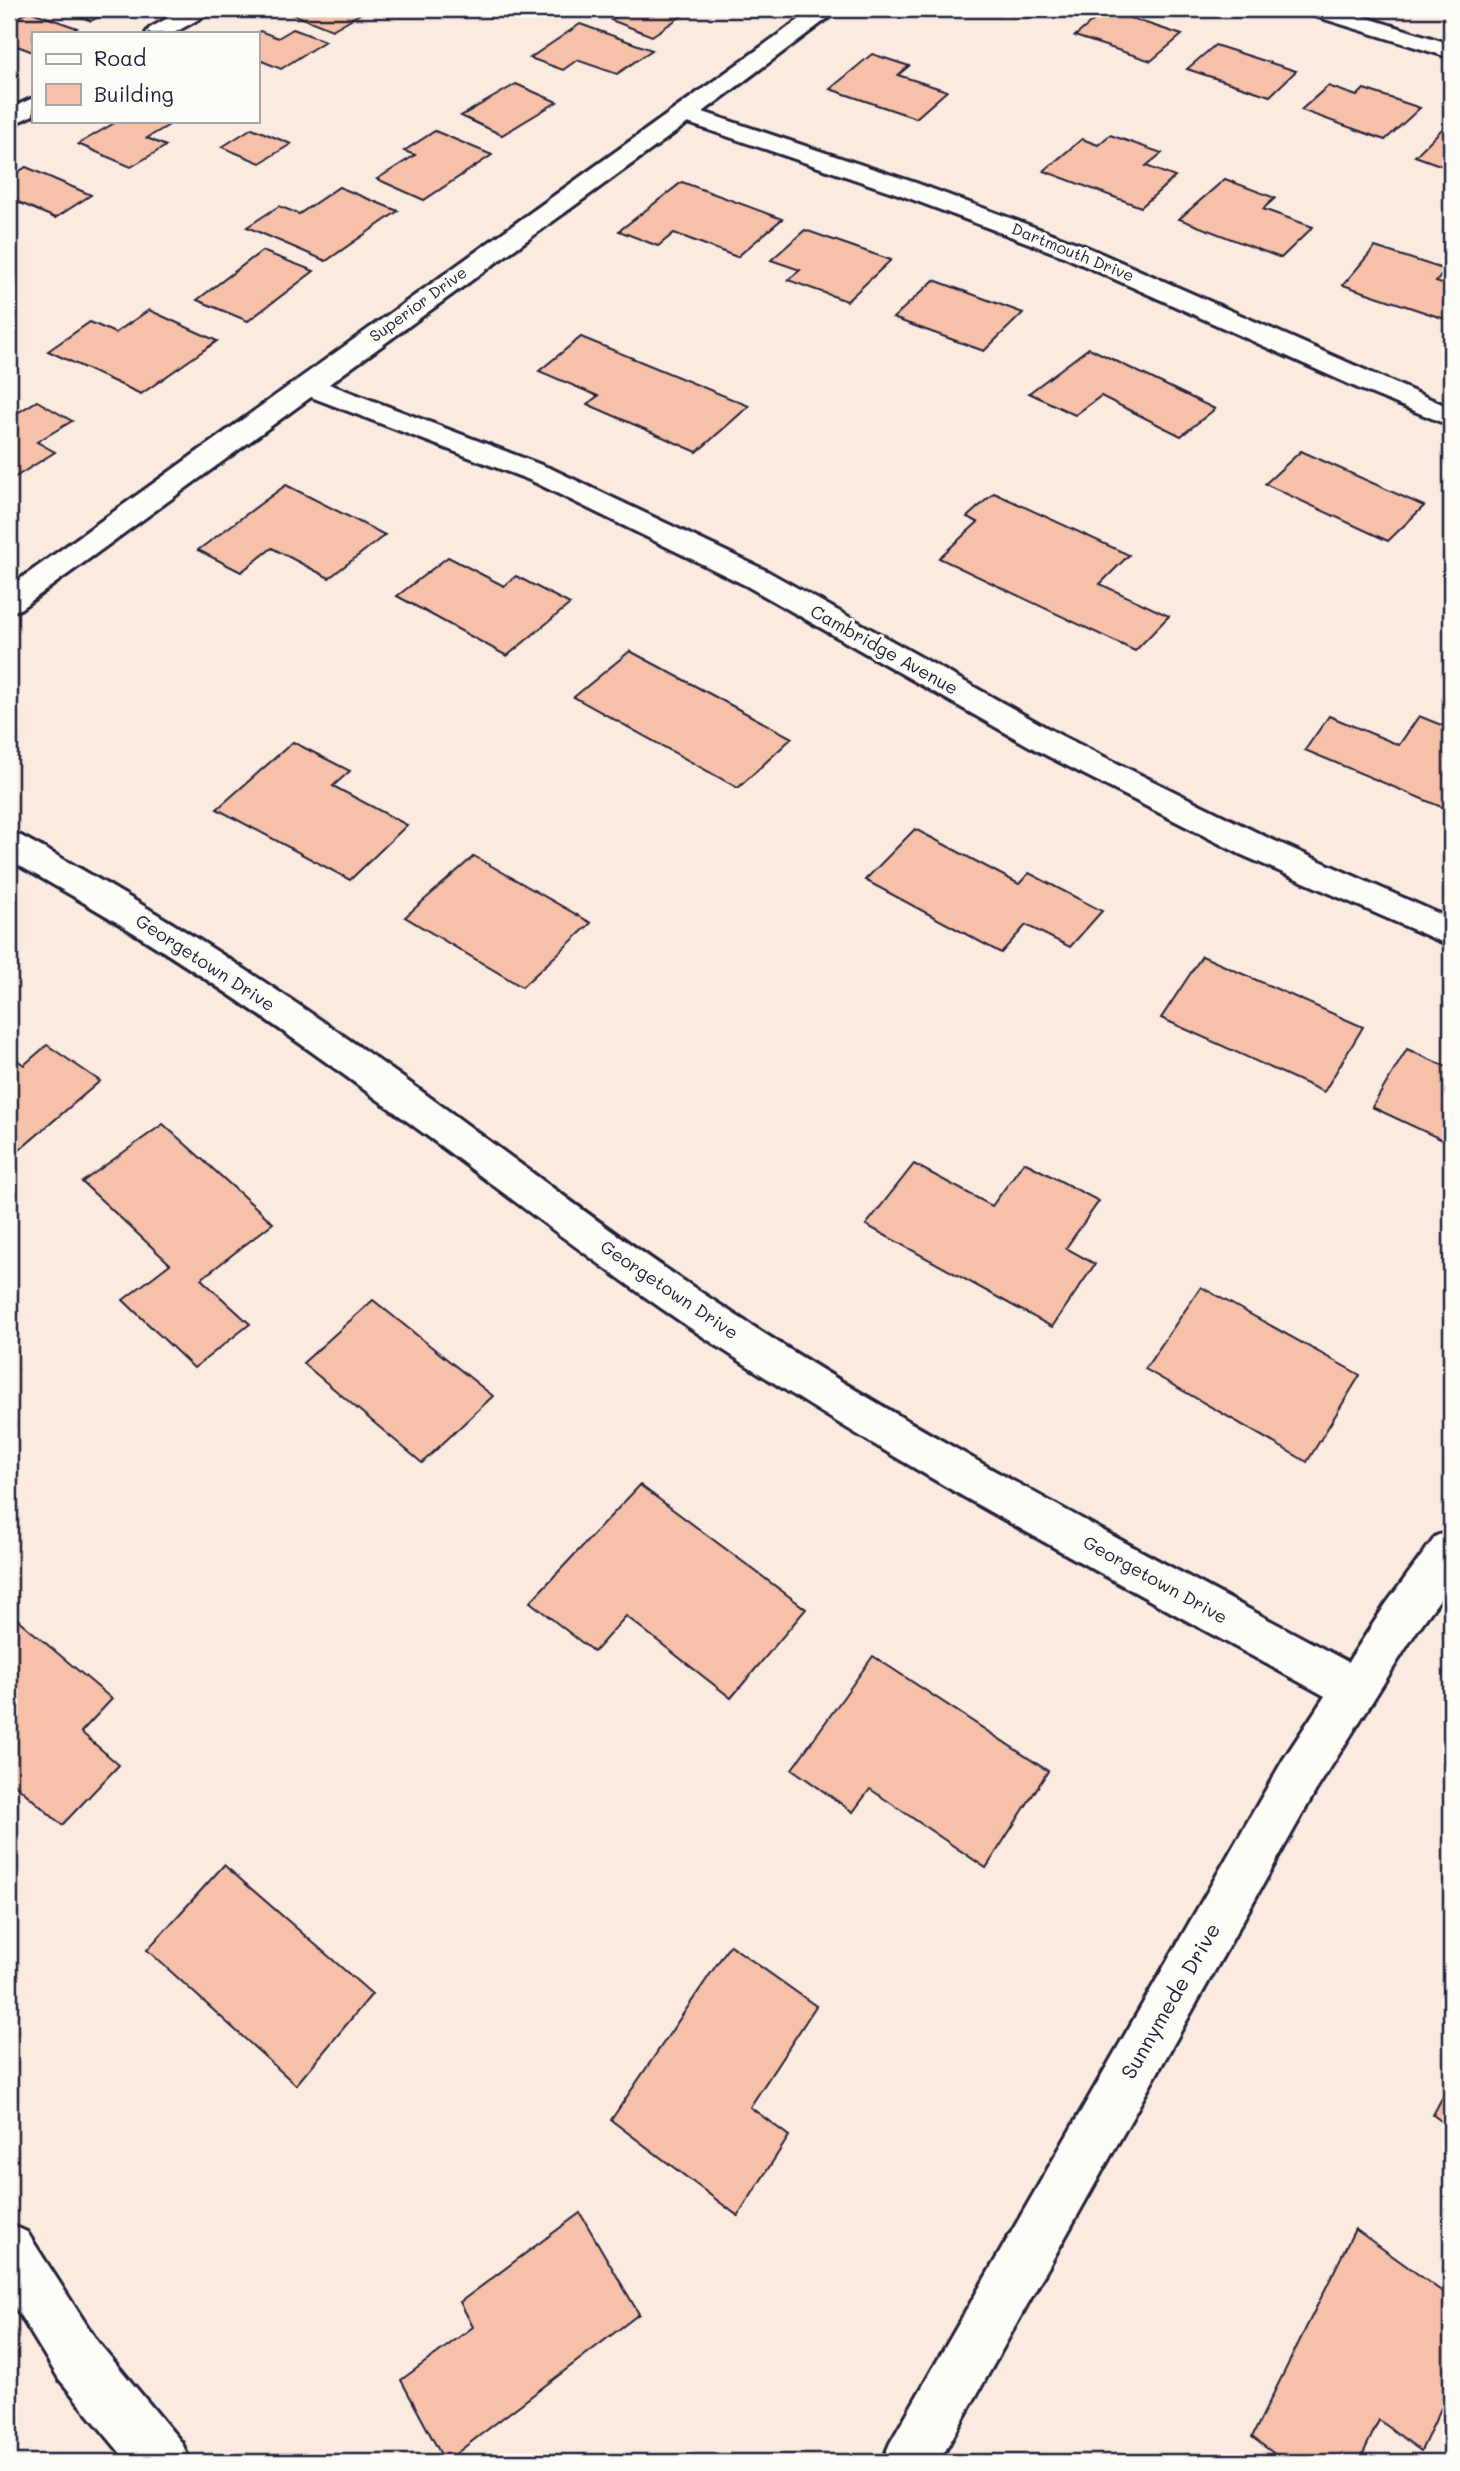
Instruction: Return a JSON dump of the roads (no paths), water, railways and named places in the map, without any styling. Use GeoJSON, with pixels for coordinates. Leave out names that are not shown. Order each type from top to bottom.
{"type":"FeatureCollection","features":[{"type":"Feature","properties":{"kind":"street"},"geometry":{"type":"LineString","coordinates":[[160,32],[200,9]]}},
{"type":"Feature","properties":{"kind":"street","name":"Superior Drive"},"geometry":{"type":"LineString","coordinates":[[9,602],[829,9]]}},
{"type":"Feature","properties":{"kind":"street"},"geometry":{"type":"LineString","coordinates":[[1316,9],[1451,51]]}},
{"type":"Feature","properties":{"kind":"street"},"geometry":{"type":"LineString","coordinates":[[9,120],[32,106]]}},
{"type":"Feature","properties":{"kind":"street","name":"Dartmouth Drive"},"geometry":{"type":"LineString","coordinates":[[683,113],[982,215],[1127,273],[1276,342],[1451,418]]}},
{"type":"Feature","properties":{"kind":"street","name":"Cambridge Avenue"},"geometry":{"type":"LineString","coordinates":[[308,386],[542,475],[787,595],[1049,743],[1254,846],[1451,933]]}},
{"type":"Feature","properties":{"kind":"street","name":"Georgetown Drive"},"geometry":{"type":"LineString","coordinates":[[9,845],[169,938],[328,1044],[609,1250],[725,1330],[936,1461],[1357,1690]]}},
{"type":"Feature","properties":{"kind":"street","name":"Sunnymede Drive"},"geometry":{"type":"LineString","coordinates":[[909,2462],[1299,1776],[1401,1618],[1451,1550]]}},
{"type":"Feature","properties":{"kind":"street"},"geometry":{"type":"LineString","coordinates":[[9,2250],[78,2360],[163,2462]]}}]}
